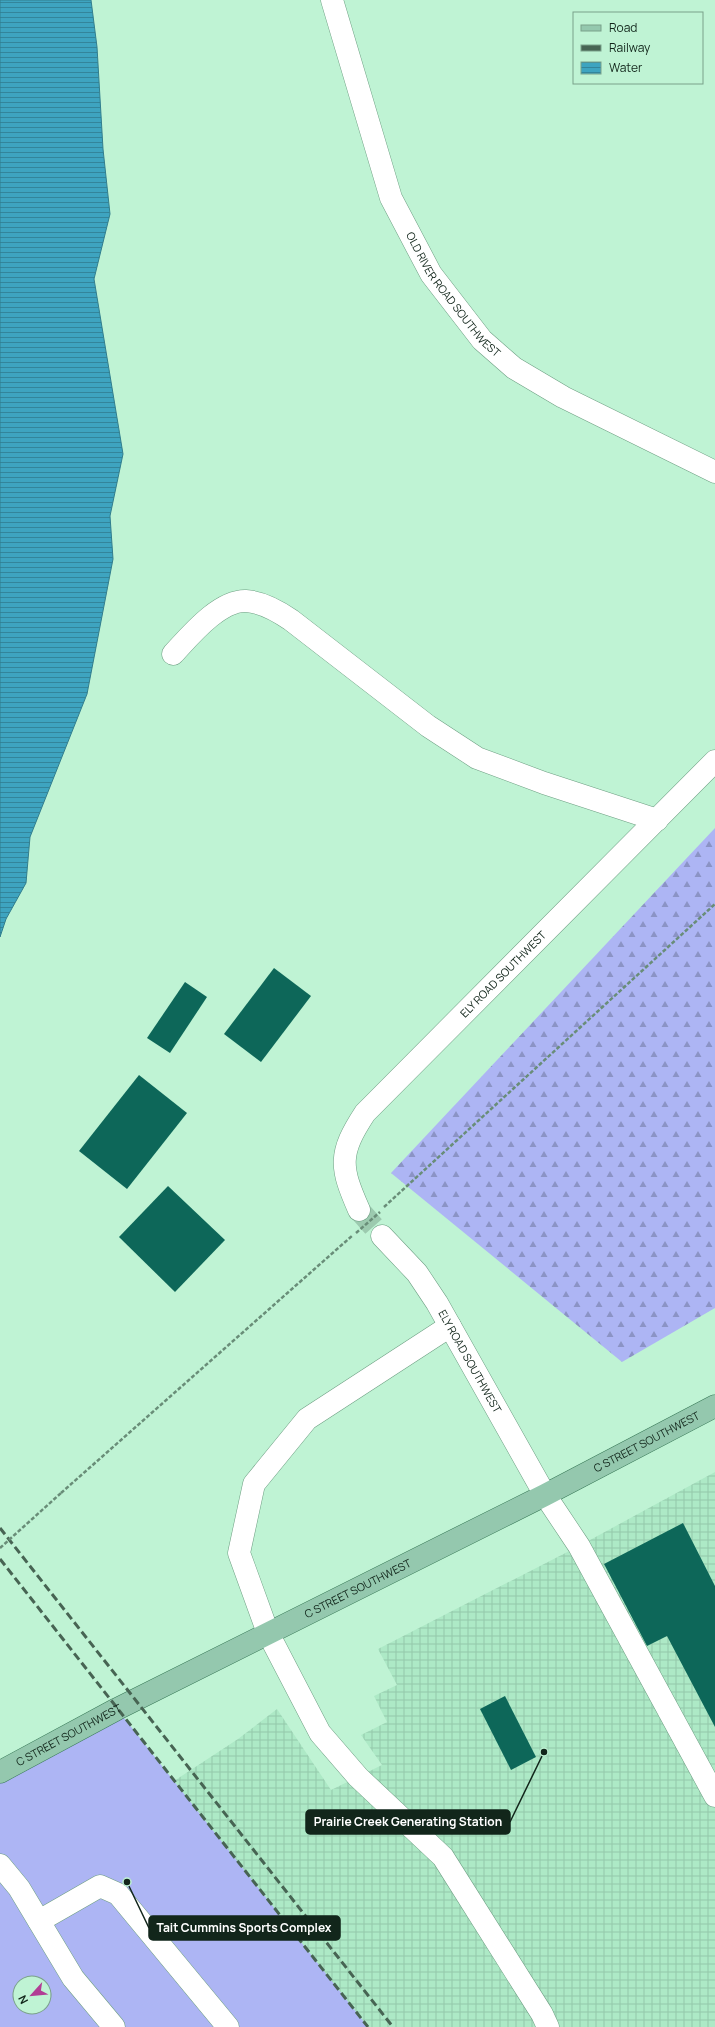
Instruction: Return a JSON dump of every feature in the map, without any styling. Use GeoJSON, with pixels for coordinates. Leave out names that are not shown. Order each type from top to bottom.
{"type":"FeatureCollection","features":[{"type":"Feature","properties":{"kind":"main road","name":"C STREET SOUTHWEST"},"geometry":{"type":"LineString","coordinates":[[0,1772],[117,1709],[545,1496],[715,1406]]}},
{"type":"Feature","properties":{"kind":"street","name":"OLD RIVER ROAD SOUTHWEST"},"geometry":{"type":"LineString","coordinates":[[332,0],[391,198],[431,274],[482,340],[514,368],[563,397],[715,472]]}},
{"type":"Feature","properties":{"kind":"street"},"geometry":{"type":"LineString","coordinates":[[173,654],[207,617],[237,602],[246,601],[272,608],[291,620],[428,726],[477,758],[544,783],[657,820]]}},
{"type":"Feature","properties":{"kind":"street","name":"ELY ROAD SOUTHWEST"},"geometry":{"type":"LineString","coordinates":[[369,1211],[348,1187],[343,1168],[349,1142],[354,1130],[366,1113],[715,761]]}},
{"type":"Feature","properties":{"kind":"street","name":"ELY ROAD SOUTHWEST"},"geometry":{"type":"LineString","coordinates":[[382,1236],[418,1273],[450,1326],[545,1496],[579,1546],[715,1796]]}},
{"type":"Feature","properties":{"kind":"street"},"geometry":{"type":"LineString","coordinates":[[450,1326],[307,1419],[254,1484],[239,1553],[268,1633],[320,1733],[358,1777],[443,1858],[542,2014],[548,2027]]}},
{"type":"Feature","properties":{"kind":"street"},"geometry":{"type":"LineString","coordinates":[[0,1865],[19,1888],[73,1978],[114,2027]]}},
{"type":"Feature","properties":{"kind":"street"},"geometry":{"type":"LineString","coordinates":[[39,1921],[100,1886],[118,1894],[228,2027]]}},
{"type":"Feature","properties":{"kind":"path"},"geometry":{"type":"LineString","coordinates":[[0,1548],[356,1233],[369,1211],[715,904]]}},
{"type":"Feature","properties":{"kind":"shaded area"},"geometry":{"type":"Polygon","coordinates":[[[715,1472],[715,2027],[368,2027],[174,1781],[238,1739],[277,1709],[331,1790],[382,1765],[361,1735],[387,1722],[374,1696],[397,1685],[378,1649],[579,1546],[715,1472]]]}},
{"type":"Feature","properties":{"kind":"green space"},"geometry":{"type":"Polygon","coordinates":[[[715,828],[715,1308],[622,1362],[391,1173],[715,828]]]}},
{"type":"Feature","properties":{"kind":"green space"},"geometry":{"type":"Polygon","coordinates":[[[117,1709],[368,2027],[0,2027],[0,1772],[117,1709]]]}},
{"type":"Feature","properties":{"kind":"water"},"geometry":{"type":"Polygon","coordinates":[[[0,0],[91,0],[97,47],[103,149],[110,214],[94,279],[123,454],[110,516],[113,559],[87,694],[30,837],[26,883],[6,919],[0,937],[0,0]]]}},
{"type":"Feature","properties":{"kind":"building"},"geometry":{"type":"Polygon","coordinates":[[[274,968],[311,996],[261,1062],[224,1034],[274,968]]]}},
{"type":"Feature","properties":{"kind":"building"},"geometry":{"type":"Polygon","coordinates":[[[185,982],[207,997],[170,1053],[147,1038],[185,982]]]}},
{"type":"Feature","properties":{"kind":"building"},"geometry":{"type":"Polygon","coordinates":[[[139,1075],[187,1113],[127,1189],[79,1151],[139,1075]]]}},
{"type":"Feature","properties":{"kind":"building"},"geometry":{"type":"Polygon","coordinates":[[[168,1186],[225,1240],[175,1292],[119,1237],[168,1186]]]}},
{"type":"Feature","properties":{"kind":"building"},"geometry":{"type":"Polygon","coordinates":[[[683,1523],[715,1586],[715,1727],[667,1636],[647,1646],[604,1564],[683,1523]]]}},
{"type":"Feature","properties":{"kind":"building"},"geometry":{"type":"Polygon","coordinates":[[[505,1696],[536,1757],[511,1770],[480,1709],[505,1696]]]}},
{"type":"Feature","properties":{"kind":"tunnel"},"geometry":{"type":"LineString","coordinates":[[359,1210],[382,1236]]}},
{"type":"Feature","properties":{"kind":"railway"},"geometry":{"type":"LineString","coordinates":[[0,1528],[393,2027]]}},
{"type":"Feature","properties":{"kind":"railway"},"geometry":{"type":"LineString","coordinates":[[0,1559],[368,2027]]}},
{"type":"Feature","properties":{"kind":"place","name":"Prairie Creek Generating Station"},"geometry":{"type":"Point","coordinates":[544,1752]}},
{"type":"Feature","properties":{"kind":"place","name":"Tait Cummins Sports Complex"},"geometry":{"type":"Point","coordinates":[127,1882]}}]}
